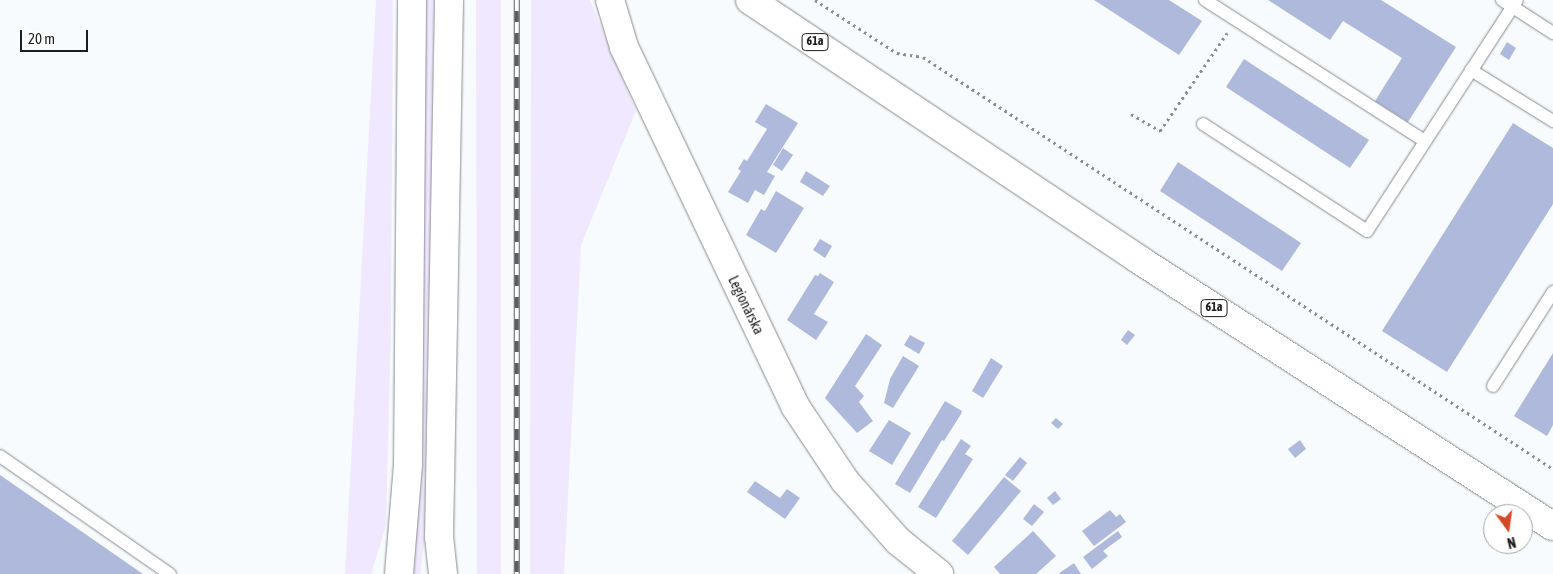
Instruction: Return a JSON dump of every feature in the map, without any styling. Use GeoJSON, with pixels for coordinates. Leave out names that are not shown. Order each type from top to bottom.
{"type":"FeatureCollection","features":[{"type":"Feature","properties":{"kind":"main road"},"geometry":{"type":"LineString","coordinates":[[399,574],[400,543],[408,464],[412,0]]}},
{"type":"Feature","properties":{"kind":"main road"},"geometry":{"type":"LineString","coordinates":[[443,574],[439,537],[449,0]]}},
{"type":"Feature","properties":{"kind":"main road","name":"Legionárska"},"geometry":{"type":"LineString","coordinates":[[610,0],[624,46],[795,406],[845,481],[898,541],[939,574]]}},
{"type":"Feature","properties":{"kind":"main road","name":"61a"},"geometry":{"type":"LineString","coordinates":[[750,0],[879,84],[1138,259],[1553,526]]}},
{"type":"Feature","properties":{"kind":"main road"},"geometry":{"type":"LineString","coordinates":[[431,574],[439,537]]}},
{"type":"Feature","properties":{"kind":"main road"},"geometry":{"type":"LineString","coordinates":[[386,574],[400,543]]}},
{"type":"Feature","properties":{"kind":"lane"},"geometry":{"type":"LineString","coordinates":[[1205,0],[1425,141]]}},
{"type":"Feature","properties":{"kind":"lane"},"geometry":{"type":"LineString","coordinates":[[1203,124],[1367,231],[1472,70],[1511,2],[1553,33]]}},
{"type":"Feature","properties":{"kind":"lane"},"geometry":{"type":"LineString","coordinates":[[1472,70],[1553,121]]}},
{"type":"Feature","properties":{"kind":"lane"},"geometry":{"type":"LineString","coordinates":[[1493,386],[1553,292]]}},
{"type":"Feature","properties":{"kind":"lane"},"geometry":{"type":"LineString","coordinates":[[0,456],[170,574]]}},
{"type":"Feature","properties":{"kind":"path"},"geometry":{"type":"LineString","coordinates":[[815,0],[897,53],[923,57],[1553,469]]}},
{"type":"Feature","properties":{"kind":"path"},"geometry":{"type":"LineString","coordinates":[[1131,114],[1160,131],[1236,20]]}},
{"type":"Feature","properties":{"kind":"shaded area"},"geometry":{"type":"Polygon","coordinates":[[[376,0],[393,0],[391,328],[386,526],[371,574],[345,574],[376,0]]]}},
{"type":"Feature","properties":{"kind":"shaded area"},"geometry":{"type":"Polygon","coordinates":[[[426,0],[434,0],[430,500],[420,574],[409,574],[421,433],[426,0]]]}},
{"type":"Feature","properties":{"kind":"shaded area"},"geometry":{"type":"Polygon","coordinates":[[[476,0],[501,0],[501,574],[477,574],[476,0]]]}},
{"type":"Feature","properties":{"kind":"shaded area"},"geometry":{"type":"Polygon","coordinates":[[[531,0],[590,0],[636,111],[581,245],[564,574],[530,574],[531,0]]]}},
{"type":"Feature","properties":{"kind":"building"},"geometry":{"type":"Polygon","coordinates":[[[1094,0],[1169,0],[1202,21],[1179,55],[1094,0]]]}},
{"type":"Feature","properties":{"kind":"building"},"geometry":{"type":"Polygon","coordinates":[[[1268,0],[1381,0],[1456,47],[1408,122],[1375,101],[1402,58],[1343,21],[1330,40],[1268,0]]]}},
{"type":"Feature","properties":{"kind":"building"},"geometry":{"type":"Polygon","coordinates":[[[1507,42],[1516,48],[1509,60],[1500,54],[1507,42]]]}},
{"type":"Feature","properties":{"kind":"building"},"geometry":{"type":"Polygon","coordinates":[[[1244,59],[1369,140],[1350,168],[1226,87],[1244,59]]]}},
{"type":"Feature","properties":{"kind":"building"},"geometry":{"type":"Polygon","coordinates":[[[766,104],[798,123],[767,172],[775,176],[764,195],[755,190],[748,203],[728,192],[741,171],[738,169],[744,159],[747,161],[767,129],[755,122],[766,104]]]}},
{"type":"Feature","properties":{"kind":"building"},"geometry":{"type":"Polygon","coordinates":[[[1513,123],[1553,148],[1553,204],[1447,372],[1382,331],[1513,123]]]}},
{"type":"Feature","properties":{"kind":"building"},"geometry":{"type":"Polygon","coordinates":[[[783,148],[793,155],[782,171],[773,165],[783,148]]]}},
{"type":"Feature","properties":{"kind":"building"},"geometry":{"type":"Polygon","coordinates":[[[1178,162],[1301,243],[1282,271],[1160,191],[1178,162]]]}},
{"type":"Feature","properties":{"kind":"building"},"geometry":{"type":"Polygon","coordinates":[[[806,171],[830,186],[823,196],[800,182],[806,171]]]}},
{"type":"Feature","properties":{"kind":"building"},"geometry":{"type":"Polygon","coordinates":[[[776,191],[804,208],[776,253],[746,235],[761,209],[765,211],[776,191]]]}},
{"type":"Feature","properties":{"kind":"building"},"geometry":{"type":"Polygon","coordinates":[[[820,239],[832,246],[825,258],[813,250],[820,239]]]}},
{"type":"Feature","properties":{"kind":"building"},"geometry":{"type":"Polygon","coordinates":[[[820,273],[834,282],[814,314],[828,322],[816,340],[787,320],[815,275],[818,276],[820,273]]]}},
{"type":"Feature","properties":{"kind":"building"},"geometry":{"type":"Polygon","coordinates":[[[1128,330],[1135,335],[1127,345],[1121,340],[1128,330]]]}},
{"type":"Feature","properties":{"kind":"building"},"geometry":{"type":"Polygon","coordinates":[[[866,334],[882,345],[855,386],[864,396],[859,402],[873,421],[857,433],[825,398],[866,334]]]}},
{"type":"Feature","properties":{"kind":"building"},"geometry":{"type":"Polygon","coordinates":[[[910,335],[925,343],[919,354],[904,345],[910,335]]]}},
{"type":"Feature","properties":{"kind":"building"},"geometry":{"type":"Polygon","coordinates":[[[1553,353],[1553,425],[1547,436],[1514,416],[1553,353]]]}},
{"type":"Feature","properties":{"kind":"building"},"geometry":{"type":"Polygon","coordinates":[[[903,356],[919,366],[893,408],[884,403],[890,379],[903,356]]]}},
{"type":"Feature","properties":{"kind":"building"},"geometry":{"type":"Polygon","coordinates":[[[991,358],[1003,366],[983,398],[972,391],[991,358]]]}},
{"type":"Feature","properties":{"kind":"building"},"geometry":{"type":"Polygon","coordinates":[[[945,401],[962,411],[961,414],[944,441],[942,440],[910,493],[895,484],[945,401]]]}},
{"type":"Feature","properties":{"kind":"building"},"geometry":{"type":"Polygon","coordinates":[[[1056,418],[1063,424],[1058,429],[1051,423],[1056,418]]]}},
{"type":"Feature","properties":{"kind":"building"},"geometry":{"type":"Polygon","coordinates":[[[889,420],[911,433],[892,465],[869,451],[889,420]]]}},
{"type":"Feature","properties":{"kind":"building"},"geometry":{"type":"Polygon","coordinates":[[[961,439],[971,446],[965,454],[973,459],[936,518],[918,507],[961,439]]]}},
{"type":"Feature","properties":{"kind":"building"},"geometry":{"type":"Polygon","coordinates":[[[1300,440],[1306,449],[1295,458],[1288,449],[1300,440]]]}},
{"type":"Feature","properties":{"kind":"building"},"geometry":{"type":"Polygon","coordinates":[[[1020,457],[1027,463],[1013,481],[1005,475],[1020,457]]]}},
{"type":"Feature","properties":{"kind":"building"},"geometry":{"type":"Polygon","coordinates":[[[0,475],[143,574],[0,574],[0,475]]]}},
{"type":"Feature","properties":{"kind":"building"},"geometry":{"type":"Polygon","coordinates":[[[1004,477],[1021,491],[968,555],[952,541],[1004,477]]]}},
{"type":"Feature","properties":{"kind":"building"},"geometry":{"type":"Polygon","coordinates":[[[755,481],[780,498],[787,489],[800,498],[785,519],[747,492],[755,481]]]}},
{"type":"Feature","properties":{"kind":"building"},"geometry":{"type":"Polygon","coordinates":[[[1055,491],[1061,499],[1053,505],[1047,498],[1055,491]]]}},
{"type":"Feature","properties":{"kind":"building"},"geometry":{"type":"Polygon","coordinates":[[[1034,504],[1044,512],[1032,526],[1023,519],[1034,504]]]}},
{"type":"Feature","properties":{"kind":"building"},"geometry":{"type":"Polygon","coordinates":[[[1110,510],[1116,517],[1120,514],[1126,522],[1094,546],[1082,531],[1110,510]]]}},
{"type":"Feature","properties":{"kind":"building"},"geometry":{"type":"Polygon","coordinates":[[[1033,531],[1056,556],[1036,574],[1000,574],[994,567],[1033,531]]]}},
{"type":"Feature","properties":{"kind":"building"},"geometry":{"type":"Polygon","coordinates":[[[1118,531],[1122,537],[1103,551],[1108,556],[1092,569],[1083,557],[1118,531]]]}},
{"type":"Feature","properties":{"kind":"building"},"geometry":{"type":"Polygon","coordinates":[[[1074,563],[1081,574],[1058,574],[1074,563]]]}},
{"type":"Feature","properties":{"kind":"railway"},"geometry":{"type":"LineString","coordinates":[[517,0],[517,574]]}}]}
